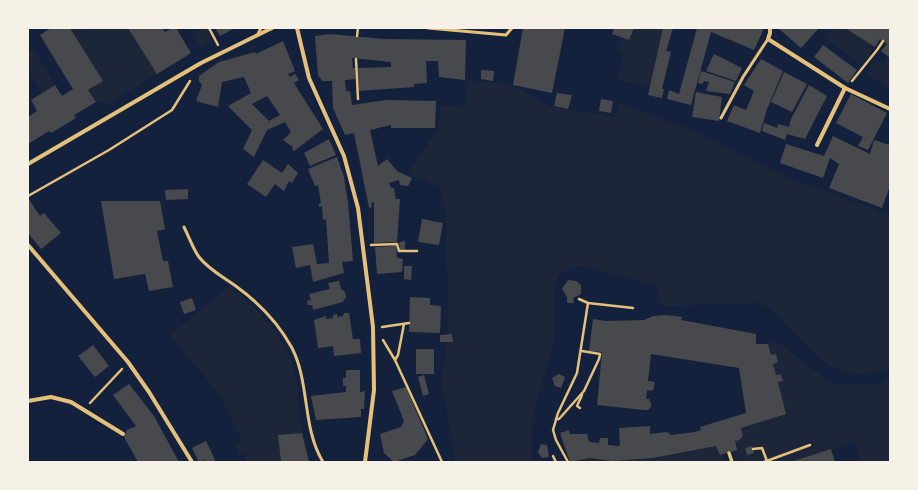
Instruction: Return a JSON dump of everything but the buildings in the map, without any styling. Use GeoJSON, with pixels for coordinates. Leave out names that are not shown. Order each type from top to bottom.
{"type":"FeatureCollection","features":[{"type":"Feature","properties":{"kind":"street"},"geometry":{"type":"LineString","coordinates":[[28,164],[201,63],[272,28]]}},
{"type":"Feature","properties":{"kind":"street"},"geometry":{"type":"LineString","coordinates":[[297,28],[309,78],[344,156],[358,208],[373,327],[374,390],[365,462]]}},
{"type":"Feature","properties":{"kind":"street"},"geometry":{"type":"LineString","coordinates":[[770,28],[768,39],[846,88],[890,109]]}},
{"type":"Feature","properties":{"kind":"street"},"geometry":{"type":"LineString","coordinates":[[817,145],[846,88]]}},
{"type":"Feature","properties":{"kind":"street"},"geometry":{"type":"LineString","coordinates":[[28,244],[128,362],[149,392],[192,462]]}},
{"type":"Feature","properties":{"kind":"street"},"geometry":{"type":"LineString","coordinates":[[28,401],[51,397],[62,398],[71,402],[122,434]]}},
{"type":"Feature","properties":{"kind":"street"},"geometry":{"type":"LineString","coordinates":[[729,453],[732,462]]}},
{"type":"Feature","properties":{"kind":"lane"},"geometry":{"type":"LineString","coordinates":[[258,34],[261,28]]}},
{"type":"Feature","properties":{"kind":"lane"},"geometry":{"type":"LineString","coordinates":[[428,28],[506,34],[512,28]]}},
{"type":"Feature","properties":{"kind":"lane"},"geometry":{"type":"LineString","coordinates":[[721,118],[743,77],[768,39]]}},
{"type":"Feature","properties":{"kind":"lane"},"geometry":{"type":"LineString","coordinates":[[184,227],[199,257],[238,288],[272,319],[292,349],[300,372],[312,438],[323,462]]}},
{"type":"Feature","properties":{"kind":"path"},"geometry":{"type":"LineString","coordinates":[[209,28],[223,52]]}},
{"type":"Feature","properties":{"kind":"path"},"geometry":{"type":"LineString","coordinates":[[357,36],[358,28]]}},
{"type":"Feature","properties":{"kind":"path"},"geometry":{"type":"LineString","coordinates":[[846,88],[882,41]]}},
{"type":"Feature","properties":{"kind":"path"},"geometry":{"type":"LineString","coordinates":[[356,59],[358,99]]}},
{"type":"Feature","properties":{"kind":"path"},"geometry":{"type":"LineString","coordinates":[[28,196],[109,150],[172,110],[201,63]]}},
{"type":"Feature","properties":{"kind":"path"},"geometry":{"type":"LineString","coordinates":[[375,245],[396,244],[400,252],[417,250]]}},
{"type":"Feature","properties":{"kind":"path"},"geometry":{"type":"LineString","coordinates":[[579,299],[588,303],[633,308]]}},
{"type":"Feature","properties":{"kind":"path"},"geometry":{"type":"LineString","coordinates":[[568,462],[554,435],[556,419],[577,373],[582,351],[588,303]]}},
{"type":"Feature","properties":{"kind":"path"},"geometry":{"type":"LineString","coordinates":[[383,327],[410,323]]}},
{"type":"Feature","properties":{"kind":"path"},"geometry":{"type":"LineString","coordinates":[[395,360],[398,355],[404,324]]}},
{"type":"Feature","properties":{"kind":"path"},"geometry":{"type":"LineString","coordinates":[[383,340],[395,360],[441,461]]}},
{"type":"Feature","properties":{"kind":"path"},"geometry":{"type":"LineString","coordinates":[[580,408],[577,406],[600,355],[598,353],[582,351]]}},
{"type":"Feature","properties":{"kind":"path"},"geometry":{"type":"LineString","coordinates":[[84,410],[128,362]]}},
{"type":"Feature","properties":{"kind":"path"},"geometry":{"type":"LineString","coordinates":[[556,419],[559,418],[584,391]]}},
{"type":"Feature","properties":{"kind":"path"},"geometry":{"type":"LineString","coordinates":[[764,462],[810,445]]}},
{"type":"Feature","properties":{"kind":"path"},"geometry":{"type":"LineString","coordinates":[[753,449],[762,448],[767,461]]}},
{"type":"Feature","properties":{"kind":"path"},"geometry":{"type":"LineString","coordinates":[[553,456],[556,462]]}},
{"type":"Feature","properties":{"kind":"shaded area"},"geometry":{"type":"Polygon","coordinates":[[[70,28],[83,28],[84,30],[87,28],[128,28],[157,74],[106,105],[102,101],[96,102],[88,90],[103,81],[70,28]]]}},
{"type":"Feature","properties":{"kind":"shaded area"},"geometry":{"type":"Polygon","coordinates":[[[206,28],[213,40],[201,47],[193,35],[206,28]]]}},
{"type":"Feature","properties":{"kind":"shaded area"},"geometry":{"type":"Polygon","coordinates":[[[634,28],[663,28],[650,86],[618,80],[623,56],[618,49],[621,38],[629,40],[634,28]]]}},
{"type":"Feature","properties":{"kind":"shaded area"},"geometry":{"type":"Polygon","coordinates":[[[832,28],[845,28],[875,47],[863,66],[825,38],[832,28]]]}},
{"type":"Feature","properties":{"kind":"shaded area"},"geometry":{"type":"Polygon","coordinates":[[[34,49],[55,85],[42,93],[28,69],[28,52],[34,49]]]}},
{"type":"Feature","properties":{"kind":"shaded area"},"geometry":{"type":"Polygon","coordinates":[[[888,57],[890,58],[889,89],[867,74],[870,70],[868,69],[873,63],[884,63],[888,57]]]}},
{"type":"Feature","properties":{"kind":"shaded area"},"geometry":{"type":"Polygon","coordinates":[[[468,80],[513,85],[551,107],[614,116],[619,103],[687,128],[794,180],[890,215],[890,369],[860,374],[848,373],[828,365],[811,351],[776,313],[760,303],[661,306],[655,284],[583,266],[568,269],[559,275],[555,285],[555,337],[532,419],[532,462],[455,462],[442,381],[448,328],[446,219],[440,187],[408,173],[439,128],[440,105],[464,107],[468,80]]]}},
{"type":"Feature","properties":{"kind":"shaded area"},"geometry":{"type":"Polygon","coordinates":[[[230,286],[270,324],[287,351],[294,370],[298,391],[302,433],[278,435],[281,462],[246,462],[244,453],[239,455],[236,445],[242,442],[219,394],[170,335],[230,286]]]}},
{"type":"Feature","properties":{"kind":"shaded area"},"geometry":{"type":"Polygon","coordinates":[[[776,341],[822,376],[826,382],[847,385],[884,383],[885,377],[890,379],[890,462],[860,462],[856,442],[789,462],[738,462],[734,451],[737,450],[735,440],[738,441],[743,436],[741,428],[786,414],[778,382],[783,380],[781,374],[776,375],[773,364],[778,362],[776,354],[771,355],[768,344],[776,341]]]}},
{"type":"Feature","properties":{"kind":"shaded area"},"geometry":{"type":"Polygon","coordinates":[[[716,446],[720,455],[723,454],[725,462],[577,462],[576,459],[589,458],[612,461],[653,458],[716,446]]]}}]}
